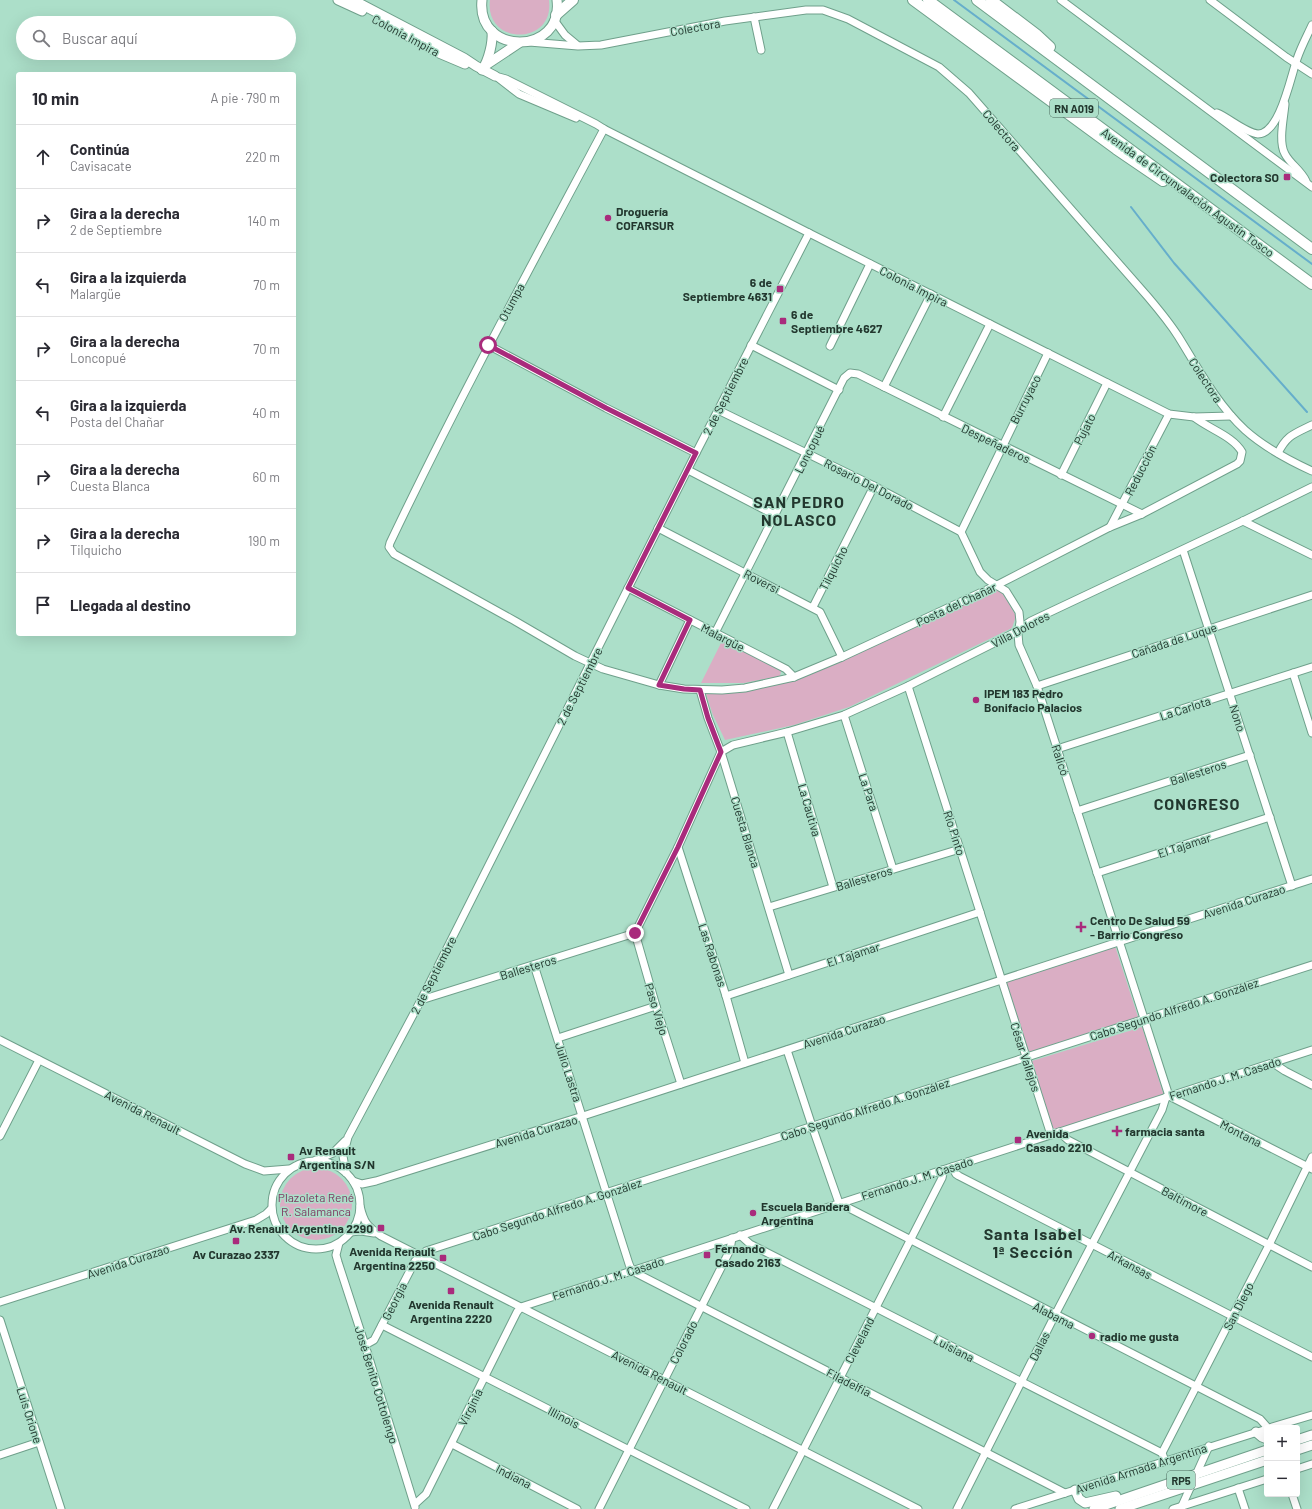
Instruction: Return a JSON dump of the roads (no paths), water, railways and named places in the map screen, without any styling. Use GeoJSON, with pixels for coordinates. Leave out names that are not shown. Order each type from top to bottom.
{"type":"FeatureCollection","features":[{"type":"Feature","properties":{"kind":"highway"},"geometry":{"type":"LineString","coordinates":[[555,18],[574,0]]}},
{"type":"Feature","properties":{"kind":"highway"},"geometry":{"type":"LineString","coordinates":[[913,0],[1141,167],[1219,215]]}},
{"type":"Feature","properties":{"kind":"highway","name":"Avenida de Circunvalación Agustín Tosco"},"geometry":{"type":"LineString","coordinates":[[928,0],[1312,284]]}},
{"type":"Feature","properties":{"kind":"highway","name":"RN A019"},"geometry":{"type":"LineString","coordinates":[[977,0],[1312,248]]}},
{"type":"Feature","properties":{"kind":"highway"},"geometry":{"type":"LineString","coordinates":[[991,0],[1036,34],[1090,83]]}},
{"type":"Feature","properties":{"kind":"main road","name":"Colonia Impira"},"geometry":{"type":"LineString","coordinates":[[338,0],[439,53],[461,63],[481,67]]}},
{"type":"Feature","properties":{"kind":"main road","name":"Colonia Impira"},"geometry":{"type":"LineString","coordinates":[[353,0],[481,67],[495,76]]}},
{"type":"Feature","properties":{"kind":"main road"},"geometry":{"type":"LineString","coordinates":[[482,0],[484,16],[492,31],[507,41],[522,43],[532,41],[543,35],[551,26],[555,18],[557,0]]}},
{"type":"Feature","properties":{"kind":"main road"},"geometry":{"type":"LineString","coordinates":[[481,67],[491,44],[492,31]]}},
{"type":"Feature","properties":{"kind":"main road"},"geometry":{"type":"LineString","coordinates":[[481,67],[522,43]]}},
{"type":"Feature","properties":{"kind":"main road"},"geometry":{"type":"LineString","coordinates":[[1300,1434],[1312,1430]]}},
{"type":"Feature","properties":{"kind":"main road"},"geometry":{"type":"LineString","coordinates":[[1256,1432],[1264,1438]]}},
{"type":"Feature","properties":{"kind":"main road"},"geometry":{"type":"LineString","coordinates":[[1300,1439],[1312,1435]]}},
{"type":"Feature","properties":{"kind":"main road"},"geometry":{"type":"LineString","coordinates":[[1300,1449],[1312,1445]]}},
{"type":"Feature","properties":{"kind":"main road","name":"Avenida Armada Argentina"},"geometry":{"type":"LineString","coordinates":[[1094,1509],[1264,1451]]}},
{"type":"Feature","properties":{"kind":"main road","name":"RP5"},"geometry":{"type":"LineString","coordinates":[[1120,1509],[1264,1461]]}},
{"type":"Feature","properties":{"kind":"main road"},"geometry":{"type":"LineString","coordinates":[[1075,1490],[1079,1499],[1086,1503],[1126,1494],[1135,1496]]}},
{"type":"Feature","properties":{"kind":"street"},"geometry":{"type":"LineString","coordinates":[[1062,0],[1309,185]]}},
{"type":"Feature","properties":{"kind":"street"},"geometry":{"type":"LineString","coordinates":[[1210,0],[1312,74]]}},
{"type":"Feature","properties":{"kind":"street","name":"Colectora"},"geometry":{"type":"LineString","coordinates":[[522,43],[578,46],[613,43],[754,17],[815,10],[832,13],[848,19],[948,73],[969,93],[1160,312],[1177,335],[1217,399],[1231,416],[1254,437],[1278,453],[1312,471]]}},
{"type":"Feature","properties":{"kind":"street"},"geometry":{"type":"LineString","coordinates":[[754,17],[761,50]]}},
{"type":"Feature","properties":{"kind":"street"},"geometry":{"type":"LineString","coordinates":[[555,18],[565,35],[578,46]]}},
{"type":"Feature","properties":{"kind":"street"},"geometry":{"type":"LineString","coordinates":[[1309,185],[1300,170],[1285,155],[1282,149],[1282,136],[1287,94],[1295,63],[1312,25]]}},
{"type":"Feature","properties":{"kind":"street","name":"Colonia Impira"},"geometry":{"type":"LineString","coordinates":[[495,76],[506,79],[596,124],[1169,414],[1194,417],[1231,416]]}},
{"type":"Feature","properties":{"kind":"street"},"geometry":{"type":"LineString","coordinates":[[1208,110],[1224,116],[1253,133],[1262,133],[1272,125],[1287,94]]}},
{"type":"Feature","properties":{"kind":"street","name":"Otumpa"},"geometry":{"type":"LineString","coordinates":[[390,543],[488,345],[604,129]]}},
{"type":"Feature","properties":{"kind":"street"},"geometry":{"type":"LineString","coordinates":[[1248,139],[1253,133]]}},
{"type":"Feature","properties":{"kind":"street"},"geometry":{"type":"LineString","coordinates":[[1279,163],[1285,155]]}},
{"type":"Feature","properties":{"kind":"street","name":"2 de Septiembre"},"geometry":{"type":"LineString","coordinates":[[346,1172],[343,1156],[348,1138],[421,1000],[751,344],[809,233]]}},
{"type":"Feature","properties":{"kind":"street"},"geometry":{"type":"LineString","coordinates":[[830,346],[870,264]]}},
{"type":"Feature","properties":{"kind":"street"},"geometry":{"type":"LineString","coordinates":[[884,387],[931,294]]}},
{"type":"Feature","properties":{"kind":"street"},"geometry":{"type":"LineString","coordinates":[[943,417],[990,324]]}},
{"type":"Feature","properties":{"kind":"street"},"geometry":{"type":"LineString","coordinates":[[751,344],[839,390]]}},
{"type":"Feature","properties":{"kind":"street"},"geometry":{"type":"LineString","coordinates":[[488,345],[606,408],[696,453]]}},
{"type":"Feature","properties":{"kind":"street","name":"Burruyaco"},"geometry":{"type":"LineString","coordinates":[[961,532],[1048,353]]}},
{"type":"Feature","properties":{"kind":"street","name":"Despeñaderos"},"geometry":{"type":"LineString","coordinates":[[850,373],[858,374],[1142,514]]}},
{"type":"Feature","properties":{"kind":"street","name":"Loncopué"},"geometry":{"type":"LineString","coordinates":[[715,633],[844,378],[850,373]]}},
{"type":"Feature","properties":{"kind":"street","name":"Pujato"},"geometry":{"type":"LineString","coordinates":[[1061,474],[1107,382]]}},
{"type":"Feature","properties":{"kind":"street","name":"Rosario Del Dorado"},"geometry":{"type":"LineString","coordinates":[[718,410],[874,486],[961,532]]}},
{"type":"Feature","properties":{"kind":"street","name":"Reducción"},"geometry":{"type":"LineString","coordinates":[[1110,527],[1169,414]]}},
{"type":"Feature","properties":{"kind":"street","name":"Posta del Chañar"},"geometry":{"type":"LineString","coordinates":[[390,543],[389,547],[394,554],[590,664],[628,677],[659,685],[684,689],[722,690],[745,688],[794,677],[842,657],[997,585],[1110,527],[1142,514],[1237,464],[1240,461],[1242,452],[1234,442],[1194,417]]}},
{"type":"Feature","properties":{"kind":"street"},"geometry":{"type":"LineString","coordinates":[[1278,453],[1288,437],[1312,425]]}},
{"type":"Feature","properties":{"kind":"street"},"geometry":{"type":"LineString","coordinates":[[688,470],[775,515]]}},
{"type":"Feature","properties":{"kind":"street","name":"Tilquicho"},"geometry":{"type":"LineString","coordinates":[[813,607],[874,486]]}},
{"type":"Feature","properties":{"kind":"street","name":"Villa Dolores"},"geometry":{"type":"LineString","coordinates":[[721,752],[733,745],[787,732],[844,715],[908,686],[1012,634],[1031,621],[1312,487]]}},
{"type":"Feature","properties":{"kind":"street"},"geometry":{"type":"LineString","coordinates":[[1243,521],[1312,555]]}},
{"type":"Feature","properties":{"kind":"street","name":"Roversi"},"geometry":{"type":"LineString","coordinates":[[658,528],[813,607],[820,612],[842,657]]}},
{"type":"Feature","properties":{"kind":"street"},"geometry":{"type":"LineString","coordinates":[[961,532],[980,572],[988,580],[997,585]]}},
{"type":"Feature","properties":{"kind":"street","name":"Nono"},"geometry":{"type":"LineString","coordinates":[[1182,550],[1292,886]]}},
{"type":"Feature","properties":{"kind":"street","name":"Ralicó"},"geometry":{"type":"LineString","coordinates":[[997,585],[1006,591],[1019,612],[1019,645],[1037,686],[1120,942],[1168,1097]]}},
{"type":"Feature","properties":{"kind":"street","name":"Malargüe"},"geometry":{"type":"LineString","coordinates":[[628,588],[786,669],[794,677]]}},
{"type":"Feature","properties":{"kind":"street","name":"Cañada de Luque"},"geometry":{"type":"LineString","coordinates":[[1037,686],[1312,595]]}},
{"type":"Feature","properties":{"kind":"street"},"geometry":{"type":"LineString","coordinates":[[659,685],[690,620]]}},
{"type":"Feature","properties":{"kind":"street","name":"La Carlota"},"geometry":{"type":"LineString","coordinates":[[1057,749],[1312,666]]}},
{"type":"Feature","properties":{"kind":"street"},"geometry":{"type":"LineString","coordinates":[[1293,673],[1312,733]]}},
{"type":"Feature","properties":{"kind":"street","name":"Río Pinto"},"geometry":{"type":"LineString","coordinates":[[908,686],[1002,980]]}},
{"type":"Feature","properties":{"kind":"street","name":"Cuesta Blanca"},"geometry":{"type":"LineString","coordinates":[[700,690],[708,718],[721,752],[789,975]]}},
{"type":"Feature","properties":{"kind":"street","name":"La Para"},"geometry":{"type":"LineString","coordinates":[[844,715],[893,869]]}},
{"type":"Feature","properties":{"kind":"street","name":"La Cautiva"},"geometry":{"type":"LineString","coordinates":[[787,732],[833,887]]}},
{"type":"Feature","properties":{"kind":"street"},"geometry":{"type":"LineString","coordinates":[[635,933],[678,847],[721,752]]}},
{"type":"Feature","properties":{"kind":"street","name":"Ballesteros"},"geometry":{"type":"LineString","coordinates":[[1077,811],[1250,755]]}},
{"type":"Feature","properties":{"kind":"street","name":"El Tajamar"},"geometry":{"type":"LineString","coordinates":[[1097,872],[1270,818]]}},
{"type":"Feature","properties":{"kind":"street","name":"Las Rabonas"},"geometry":{"type":"LineString","coordinates":[[678,847],[726,996],[745,1063]]}},
{"type":"Feature","properties":{"kind":"street","name":"Ballesteros"},"geometry":{"type":"LineString","coordinates":[[769,907],[960,849]]}},
{"type":"Feature","properties":{"kind":"street","name":"Avenida Curazao"},"geometry":{"type":"LineString","coordinates":[[353,1181],[362,1184],[376,1181],[583,1116],[1312,879]]}},
{"type":"Feature","properties":{"kind":"street","name":"El Tajamar"},"geometry":{"type":"LineString","coordinates":[[726,996],[980,912]]}},
{"type":"Feature","properties":{"kind":"street","name":"Ballesteros"},"geometry":{"type":"LineString","coordinates":[[421,1000],[635,933]]}},
{"type":"Feature","properties":{"kind":"street","name":"Paso Viejo"},"geometry":{"type":"LineString","coordinates":[[635,933],[681,1084]]}},
{"type":"Feature","properties":{"kind":"street","name":"Julio Lastra"},"geometry":{"type":"LineString","coordinates":[[534,965],[632,1271]]}},
{"type":"Feature","properties":{"kind":"street","name":"Cabo Segundo Alfredo A. González"},"geometry":{"type":"LineString","coordinates":[[420,1255],[435,1248],[1312,965]]}},
{"type":"Feature","properties":{"kind":"street","name":"César Vallejos"},"geometry":{"type":"LineString","coordinates":[[1002,980],[1051,1135]]}},
{"type":"Feature","properties":{"kind":"street"},"geometry":{"type":"LineString","coordinates":[[558,1038],[656,1006]]}},
{"type":"Feature","properties":{"kind":"street","name":"Avenida Renault"},"geometry":{"type":"LineString","coordinates":[[0,1040],[245,1164],[264,1171],[289,1170]]}},
{"type":"Feature","properties":{"kind":"street"},"geometry":{"type":"LineString","coordinates":[[787,1050],[839,1204]]}},
{"type":"Feature","properties":{"kind":"street","name":"Fernando J. M. Casado"},"geometry":{"type":"LineString","coordinates":[[521,1307],[1312,1050]]}},
{"type":"Feature","properties":{"kind":"street"},"geometry":{"type":"LineString","coordinates":[[0,1136],[39,1060]]}},
{"type":"Feature","properties":{"kind":"street"},"geometry":{"type":"LineString","coordinates":[[1273,1063],[1312,1085]]}},
{"type":"Feature","properties":{"kind":"street","name":"Montana"},"geometry":{"type":"LineString","coordinates":[[1168,1097],[1310,1168]]}},
{"type":"Feature","properties":{"kind":"street","name":"Dallas"},"geometry":{"type":"LineString","coordinates":[[957,1509],[1055,1315],[1168,1097]]}},
{"type":"Feature","properties":{"kind":"street","name":"Baltimore"},"geometry":{"type":"LineString","coordinates":[[1059,1132],[1068,1140],[1312,1267]]}},
{"type":"Feature","properties":{"kind":"street","name":"2 de Septiembre"},"geometry":{"type":"LineString","coordinates":[[312,1161],[333,1153],[348,1138]]}},
{"type":"Feature","properties":{"kind":"street","name":"San Diego"},"geometry":{"type":"LineString","coordinates":[[1162,1453],[1310,1168],[1312,1157]]}},
{"type":"Feature","properties":{"kind":"street"},"geometry":{"type":"LineString","coordinates":[[308,1161],[312,1161],[333,1165],[346,1172],[353,1181],[359,1196],[360,1206],[356,1223],[350,1232],[338,1243],[324,1248],[308,1248],[297,1245],[287,1238],[279,1229],[271,1209],[275,1188],[280,1178],[289,1170],[308,1161]]}},
{"type":"Feature","properties":{"kind":"street","name":"Arkansas"},"geometry":{"type":"LineString","coordinates":[[952,1167],[959,1176],[1312,1357]]}},
{"type":"Feature","properties":{"kind":"street","name":"Cleveland"},"geometry":{"type":"LineString","coordinates":[[773,1509],[942,1178],[942,1170]]}},
{"type":"Feature","properties":{"kind":"street","name":"Avenida Curazao"},"geometry":{"type":"LineString","coordinates":[[359,1196],[366,1187],[376,1181]]}},
{"type":"Feature","properties":{"kind":"street","name":"Alabama"},"geometry":{"type":"LineString","coordinates":[[839,1204],[1260,1419],[1265,1425]]}},
{"type":"Feature","properties":{"kind":"street","name":"Avenida Renault"},"geometry":{"type":"LineString","coordinates":[[360,1206],[366,1225],[381,1236]]}},
{"type":"Feature","properties":{"kind":"street","name":"Avenida Curazao"},"geometry":{"type":"LineString","coordinates":[[256,1220],[271,1209]]}},
{"type":"Feature","properties":{"kind":"street","name":"Avenida Curazao"},"geometry":{"type":"LineString","coordinates":[[0,1302],[256,1220],[266,1219],[276,1223]]}},
{"type":"Feature","properties":{"kind":"street","name":"Avenida Renault"},"geometry":{"type":"LineString","coordinates":[[350,1232],[364,1231],[381,1236],[420,1255],[918,1509]]}},
{"type":"Feature","properties":{"kind":"street","name":"Luisiana"},"geometry":{"type":"LineString","coordinates":[[740,1235],[750,1244],[1162,1453]]}},
{"type":"Feature","properties":{"kind":"street","name":"Colorado"},"geometry":{"type":"LineString","coordinates":[[599,1509],[730,1250],[732,1238]]}},
{"type":"Feature","properties":{"kind":"street","name":"José Benito Cottolengo"},"geometry":{"type":"LineString","coordinates":[[338,1243],[336,1254],[338,1262],[415,1507]]}},
{"type":"Feature","properties":{"kind":"street","name":"José Benito Cottolengo"},"geometry":{"type":"LineString","coordinates":[[324,1248],[332,1252],[338,1262]]}},
{"type":"Feature","properties":{"kind":"street","name":"Georgia"},"geometry":{"type":"LineString","coordinates":[[365,1345],[374,1340],[415,1261],[420,1255]]}},
{"type":"Feature","properties":{"kind":"street","name":"Filadelfia"},"geometry":{"type":"LineString","coordinates":[[632,1271],[1065,1493]]}},
{"type":"Feature","properties":{"kind":"street","name":"Virginia"},"geometry":{"type":"LineString","coordinates":[[415,1507],[426,1494],[517,1312],[521,1307]]}},
{"type":"Feature","properties":{"kind":"street","name":"Luis Orione"},"geometry":{"type":"LineString","coordinates":[[0,1320],[61,1509]]}},
{"type":"Feature","properties":{"kind":"street","name":"Illinois"},"geometry":{"type":"LineString","coordinates":[[382,1325],[746,1509]]}},
{"type":"Feature","properties":{"kind":"street","name":"Avenida Armada Argentina"},"geometry":{"type":"LineString","coordinates":[[1277,1425],[1312,1414]]}},
{"type":"Feature","properties":{"kind":"street","name":"Avenida Armada Argentina"},"geometry":{"type":"LineString","coordinates":[[1015,1509],[1264,1429]]}},
{"type":"Feature","properties":{"kind":"street"},"geometry":{"type":"LineString","coordinates":[[0,1455],[39,1442]]}},
{"type":"Feature","properties":{"kind":"street","name":"Indiana"},"geometry":{"type":"LineString","coordinates":[[452,1444],[577,1509]]}},
{"type":"Feature","properties":{"kind":"street"},"geometry":{"type":"LineString","coordinates":[[1181,1508],[1198,1474],[1209,1446]]}},
{"type":"Feature","properties":{"kind":"street"},"geometry":{"type":"LineString","coordinates":[[1162,1453],[1165,1461]]}},
{"type":"Feature","properties":{"kind":"street"},"geometry":{"type":"LineString","coordinates":[[1300,1468],[1312,1464]]}},
{"type":"Feature","properties":{"kind":"street"},"geometry":{"type":"LineString","coordinates":[[1173,1509],[1181,1508],[1264,1480]]}},
{"type":"Feature","properties":{"kind":"street"},"geometry":{"type":"LineString","coordinates":[[1238,1488],[1245,1509]]}},
{"type":"Feature","properties":{"kind":"street"},"geometry":{"type":"LineString","coordinates":[[1293,1497],[1297,1509]]}},
{"type":"Feature","properties":{"kind":"waterway"},"geometry":{"type":"LineString","coordinates":[[954,0],[1312,264]]}},
{"type":"Feature","properties":{"kind":"waterway"},"geometry":{"type":"LineString","coordinates":[[1131,207],[1174,263],[1307,412]]}},
{"type":"Feature","properties":{"kind":"place","name":"Colectora SO"},"geometry":{"type":"Point","coordinates":[1287,177]}},
{"type":"Feature","properties":{"kind":"place","name":"Droguería COFARSUR"},"geometry":{"type":"Point","coordinates":[608,218]}},
{"type":"Feature","properties":{"kind":"place","name":"6 de Septiembre 4631"},"geometry":{"type":"Point","coordinates":[780,289]}},
{"type":"Feature","properties":{"kind":"place","name":"6 de Septiembre 4627"},"geometry":{"type":"Point","coordinates":[783,321]}},
{"type":"Feature","properties":{"kind":"place","name":"IPEM 183 Pedro Bonifacio Palacios"},"geometry":{"type":"Point","coordinates":[976,700]}},
{"type":"Feature","properties":{"kind":"place","name":"Centro De Salud 59 - Barrio Congreso"},"geometry":{"type":"Point","coordinates":[1081,927]}},
{"type":"Feature","properties":{"kind":"place","name":"farmacia santa"},"geometry":{"type":"Point","coordinates":[1117,1131]}},
{"type":"Feature","properties":{"kind":"place","name":"Avenida Casado 2210"},"geometry":{"type":"Point","coordinates":[1018,1140]}},
{"type":"Feature","properties":{"kind":"place","name":"Av Renault Argentina S/N"},"geometry":{"type":"Point","coordinates":[291,1157]}},
{"type":"Feature","properties":{"kind":"place","name":"Escuela Bandera Argentina"},"geometry":{"type":"Point","coordinates":[753,1213]}},
{"type":"Feature","properties":{"kind":"place","name":"Av. Renault Argentina 2290"},"geometry":{"type":"Point","coordinates":[381,1228]}},
{"type":"Feature","properties":{"kind":"place","name":"Av Curazao 2337"},"geometry":{"type":"Point","coordinates":[236,1241]}},
{"type":"Feature","properties":{"kind":"place","name":"Fernando Casado 2163"},"geometry":{"type":"Point","coordinates":[707,1255]}},
{"type":"Feature","properties":{"kind":"place","name":"Avenida Renault Argentina 2250"},"geometry":{"type":"Point","coordinates":[443,1258]}},
{"type":"Feature","properties":{"kind":"place","name":"Avenida Renault Argentina 2220"},"geometry":{"type":"Point","coordinates":[451,1291]}},
{"type":"Feature","properties":{"kind":"place","name":"radio me gusta"},"geometry":{"type":"Point","coordinates":[1092,1336]}},
{"type":"Feature","properties":{"kind":"district","name":"SAN PEDRO NOLASCO"},"geometry":{"type":"Point","coordinates":[799,510]}},
{"type":"Feature","properties":{"kind":"district","name":"CONGRESO"},"geometry":{"type":"Point","coordinates":[1197,803]}},
{"type":"Feature","properties":{"kind":"district","name":"Santa Isabel 1ª Sección"},"geometry":{"type":"Point","coordinates":[1033,1242]}},
{"type":"Feature","properties":{"kind":"park label","name":"Plazoleta René R. Salamanca"},"geometry":{"type":"Point","coordinates":[316,1204]}}]}
